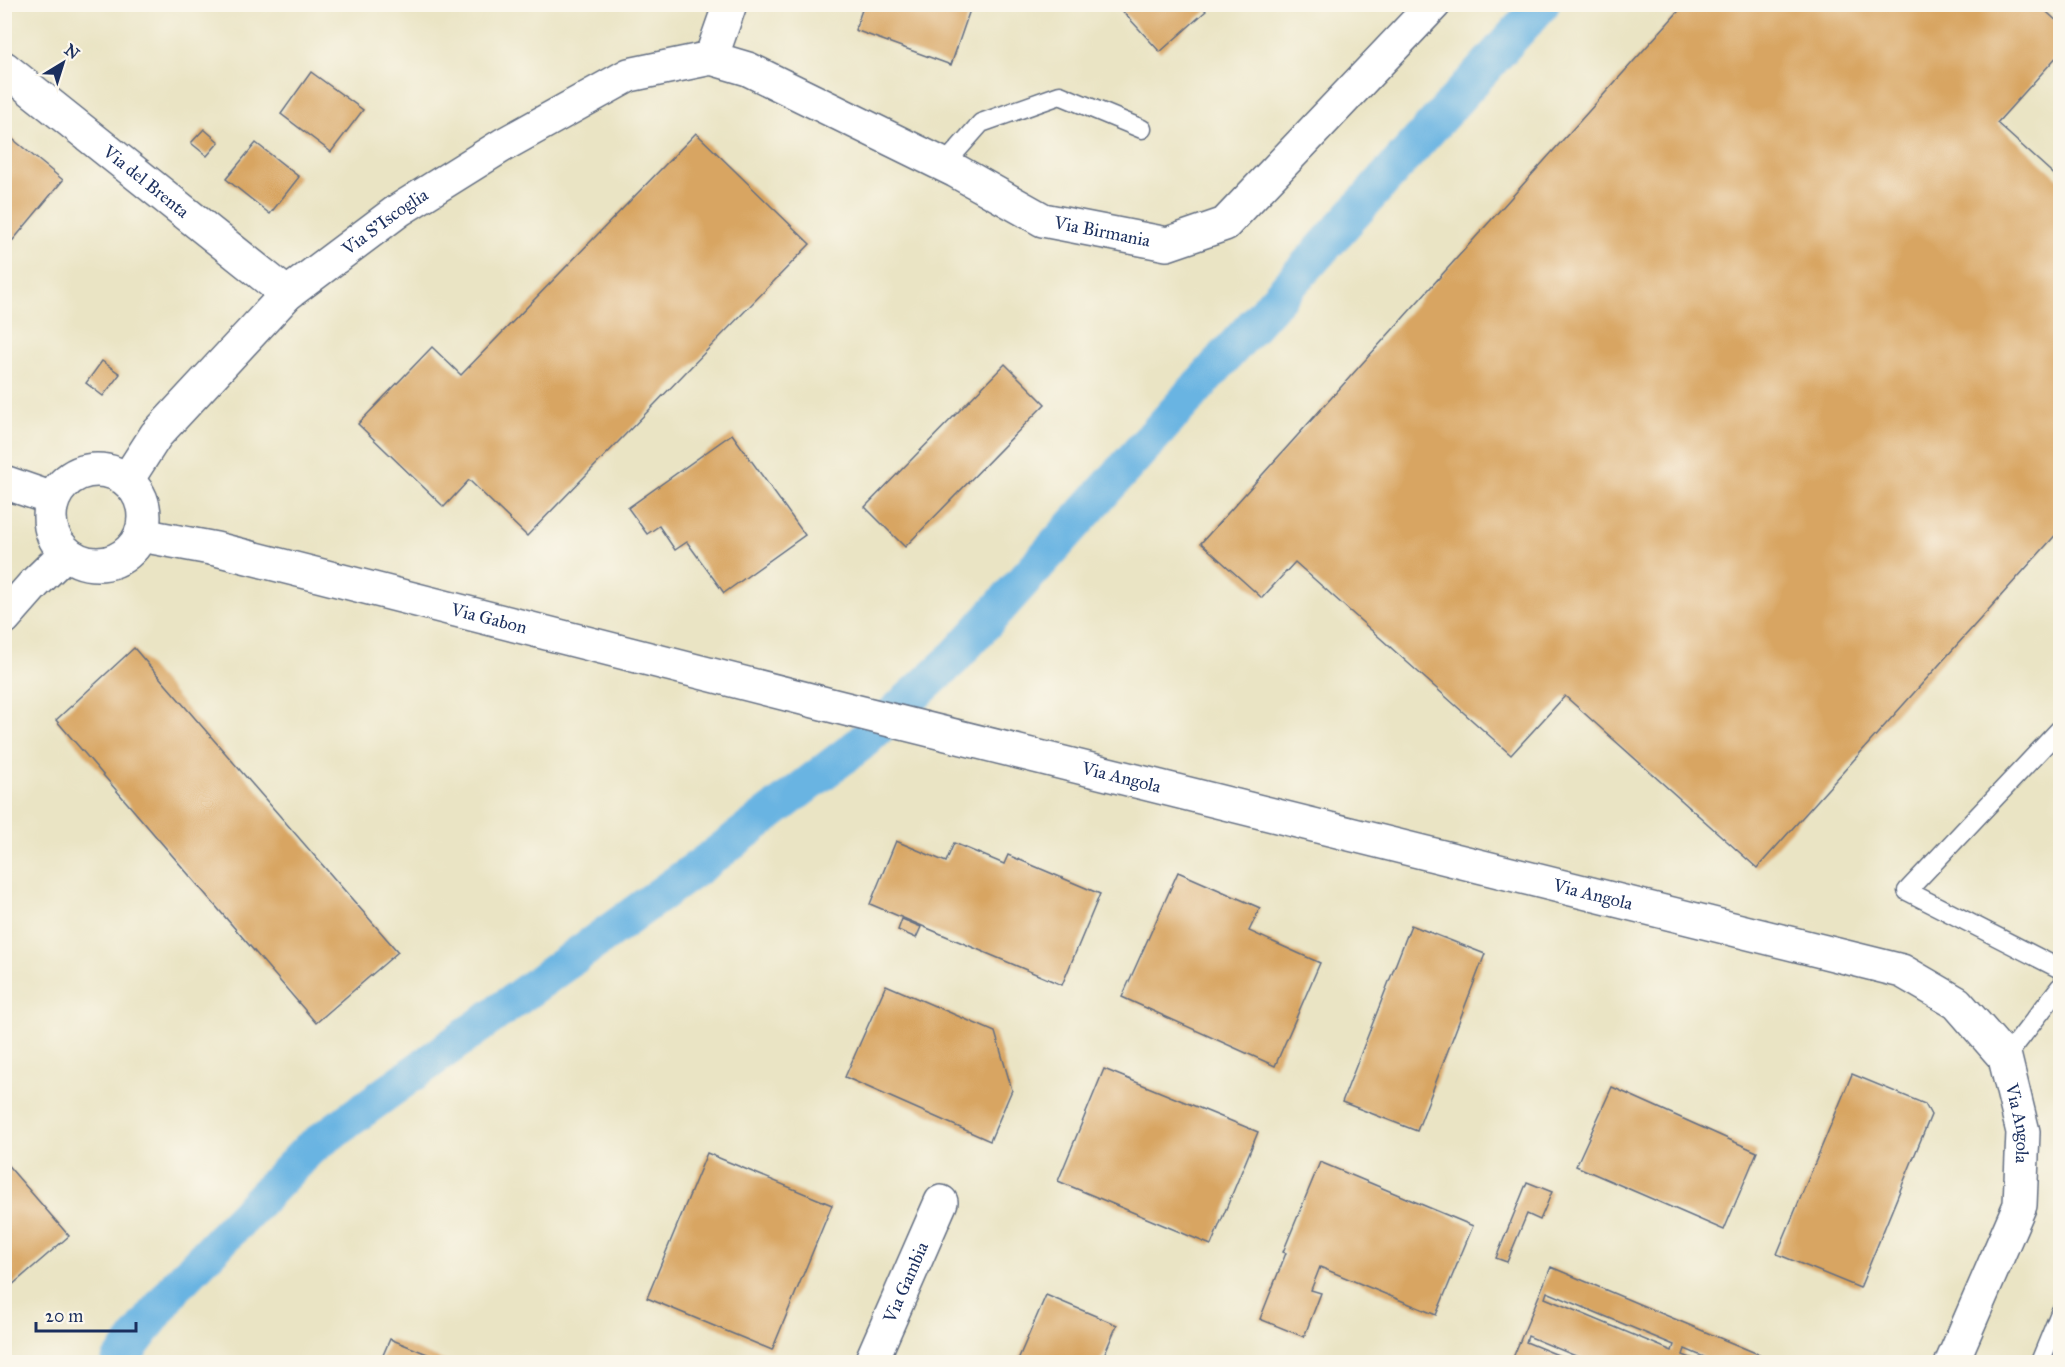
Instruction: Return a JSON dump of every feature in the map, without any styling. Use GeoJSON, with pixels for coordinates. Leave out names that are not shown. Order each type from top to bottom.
{"type":"FeatureCollection","features":[{"type":"Feature","properties":{"kind":"street"},"geometry":{"type":"LineString","coordinates":[[711,58],[730,4]]}},
{"type":"Feature","properties":{"kind":"street","name":"Via Birmania"},"geometry":{"type":"LineString","coordinates":[[711,58],[748,69],[944,165],[1043,220],[1167,244],[1225,224],[1434,4]]}},
{"type":"Feature","properties":{"kind":"street","name":"Via S'Iscoglia"},"geometry":{"type":"LineString","coordinates":[[127,480],[156,435],[287,294],[399,210],[503,145],[629,75],[711,58]]}},
{"type":"Feature","properties":{"kind":"street","name":"Via del Brenta"},"geometry":{"type":"LineString","coordinates":[[4,68],[287,294]]}},
{"type":"Feature","properties":{"kind":"street"},"geometry":{"type":"LineString","coordinates":[[100,469],[127,480],[137,492],[144,520],[141,535],[133,547],[122,557],[93,564],[66,553],[57,542],[51,528],[50,513],[53,499],[60,486],[72,476],[100,469]]}},
{"type":"Feature","properties":{"kind":"street"},"geometry":{"type":"LineString","coordinates":[[4,482],[53,499]]}},
{"type":"Feature","properties":{"kind":"street","name":"Via Gabon"},"geometry":{"type":"LineString","coordinates":[[141,535],[227,552],[838,707]]}},
{"type":"Feature","properties":{"kind":"street"},"geometry":{"type":"LineString","coordinates":[[4,618],[66,553]]}},
{"type":"Feature","properties":{"kind":"street","name":"Via Angola"},"geometry":{"type":"LineString","coordinates":[[838,707],[1902,971],[1957,1003],[2005,1058],[2024,1132],[2020,1205],[1952,1362]]}},
{"type":"Feature","properties":{"kind":"street","name":"Via Gambia"},"geometry":{"type":"LineString","coordinates":[[871,1362],[941,1202]]}},
{"type":"Feature","properties":{"kind":"lane"},"geometry":{"type":"LineString","coordinates":[[944,165],[981,123],[1060,95],[1142,129]]}},
{"type":"Feature","properties":{"kind":"lane"},"geometry":{"type":"LineString","coordinates":[[2061,729],[1906,891],[2061,969]]}},
{"type":"Feature","properties":{"kind":"lane"},"geometry":{"type":"LineString","coordinates":[[2005,1058],[2061,987]]}},
{"type":"Feature","properties":{"kind":"lane"},"geometry":{"type":"LineString","coordinates":[[2040,1362],[2061,1313]]}},
{"type":"Feature","properties":{"kind":"building"},"geometry":{"type":"Polygon","coordinates":[[[864,4],[972,4],[951,65],[855,30],[864,4]]]}},
{"type":"Feature","properties":{"kind":"building"},"geometry":{"type":"Polygon","coordinates":[[[1685,4],[2038,4],[2060,24],[2060,53],[1997,123],[2060,180],[2060,530],[1757,868],[1565,696],[1511,755],[1295,562],[1262,598],[1201,543],[1685,4]]]}},
{"type":"Feature","properties":{"kind":"building"},"geometry":{"type":"Polygon","coordinates":[[[1117,5],[1201,5],[1206,11],[1160,52],[1117,5]]]}},
{"type":"Feature","properties":{"kind":"building"},"geometry":{"type":"Polygon","coordinates":[[[311,72],[363,110],[331,152],[281,114],[311,72]]]}},
{"type":"Feature","properties":{"kind":"building"},"geometry":{"type":"Polygon","coordinates":[[[204,129],[219,142],[207,156],[191,143],[204,129]]]}},
{"type":"Feature","properties":{"kind":"building"},"geometry":{"type":"Polygon","coordinates":[[[4,132],[63,180],[4,251],[4,132]]]}},
{"type":"Feature","properties":{"kind":"building"},"geometry":{"type":"Polygon","coordinates":[[[696,133],[810,244],[527,536],[469,480],[444,507],[358,424],[432,347],[461,375],[696,133]]]}},
{"type":"Feature","properties":{"kind":"building"},"geometry":{"type":"Polygon","coordinates":[[[256,143],[299,177],[270,214],[226,179],[256,143]]]}},
{"type":"Feature","properties":{"kind":"building"},"geometry":{"type":"Polygon","coordinates":[[[102,361],[120,374],[103,396],[86,383],[102,361]]]}},
{"type":"Feature","properties":{"kind":"building"},"geometry":{"type":"Polygon","coordinates":[[[1005,364],[1045,404],[905,547],[865,507],[1005,364]]]}},
{"type":"Feature","properties":{"kind":"building"},"geometry":{"type":"Polygon","coordinates":[[[732,434],[805,535],[724,593],[687,542],[675,550],[659,526],[647,534],[628,508],[732,434]]]}},
{"type":"Feature","properties":{"kind":"building"},"geometry":{"type":"Polygon","coordinates":[[[134,648],[398,952],[316,1023],[56,720],[134,648]]]}},
{"type":"Feature","properties":{"kind":"building"},"geometry":{"type":"Polygon","coordinates":[[[896,841],[946,862],[954,843],[1004,864],[1008,855],[1100,894],[1062,985],[870,904],[896,841]]]}},
{"type":"Feature","properties":{"kind":"building"},"geometry":{"type":"Polygon","coordinates":[[[1178,872],[1260,908],[1249,931],[1320,963],[1275,1066],[1122,997],[1178,872]]]}},
{"type":"Feature","properties":{"kind":"building"},"geometry":{"type":"Polygon","coordinates":[[[902,919],[921,927],[916,938],[898,930],[902,919]]]}},
{"type":"Feature","properties":{"kind":"building"},"geometry":{"type":"Polygon","coordinates":[[[1411,925],[1485,954],[1417,1131],[1342,1102],[1411,925]]]}},
{"type":"Feature","properties":{"kind":"building"},"geometry":{"type":"Polygon","coordinates":[[[886,985],[995,1032],[1012,1090],[990,1141],[845,1077],[886,985]]]}},
{"type":"Feature","properties":{"kind":"building"},"geometry":{"type":"Polygon","coordinates":[[[1104,1069],[1258,1132],[1211,1245],[1058,1181],[1104,1069]]]}},
{"type":"Feature","properties":{"kind":"building"},"geometry":{"type":"Polygon","coordinates":[[[1852,1074],[1925,1104],[1931,1115],[1860,1288],[1777,1254],[1852,1074]]]}},
{"type":"Feature","properties":{"kind":"building"},"geometry":{"type":"Polygon","coordinates":[[[1612,1087],[1757,1152],[1724,1230],[1576,1166],[1612,1087]]]}},
{"type":"Feature","properties":{"kind":"building"},"geometry":{"type":"Polygon","coordinates":[[[707,1153],[832,1205],[772,1350],[647,1298],[707,1153]]]}},
{"type":"Feature","properties":{"kind":"building"},"geometry":{"type":"Polygon","coordinates":[[[4,1161],[69,1236],[4,1292],[4,1161]]]}},
{"type":"Feature","properties":{"kind":"building"},"geometry":{"type":"Polygon","coordinates":[[[1320,1162],[1473,1226],[1436,1315],[1320,1267],[1311,1290],[1321,1293],[1304,1337],[1260,1319],[1286,1253],[1283,1252],[1320,1162]]]}},
{"type":"Feature","properties":{"kind":"building"},"geometry":{"type":"Polygon","coordinates":[[[1527,1182],[1552,1192],[1540,1220],[1527,1214],[1507,1262],[1496,1258],[1527,1182]]]}},
{"type":"Feature","properties":{"kind":"building"},"geometry":{"type":"Polygon","coordinates":[[[1551,1267],[1777,1362],[1716,1362],[1685,1349],[1683,1355],[1701,1362],[1590,1362],[1528,1336],[1526,1342],[1575,1362],[1517,1362],[1512,1360],[1551,1267]],[[1547,1292],[1545,1298],[1672,1351],[1674,1345],[1547,1292]]]}},
{"type":"Feature","properties":{"kind":"building"},"geometry":{"type":"Polygon","coordinates":[[[1046,1295],[1117,1325],[1101,1362],[1017,1362],[1046,1295]]]}},
{"type":"Feature","properties":{"kind":"building"},"geometry":{"type":"Polygon","coordinates":[[[390,1339],[447,1362],[380,1362],[390,1339]]]}},
{"type":"Feature","properties":{"kind":"waterway"},"geometry":{"type":"LineString","coordinates":[[119,1362],[177,1285],[309,1149],[715,855],[859,745],[953,659],[1542,4]]}}]}
